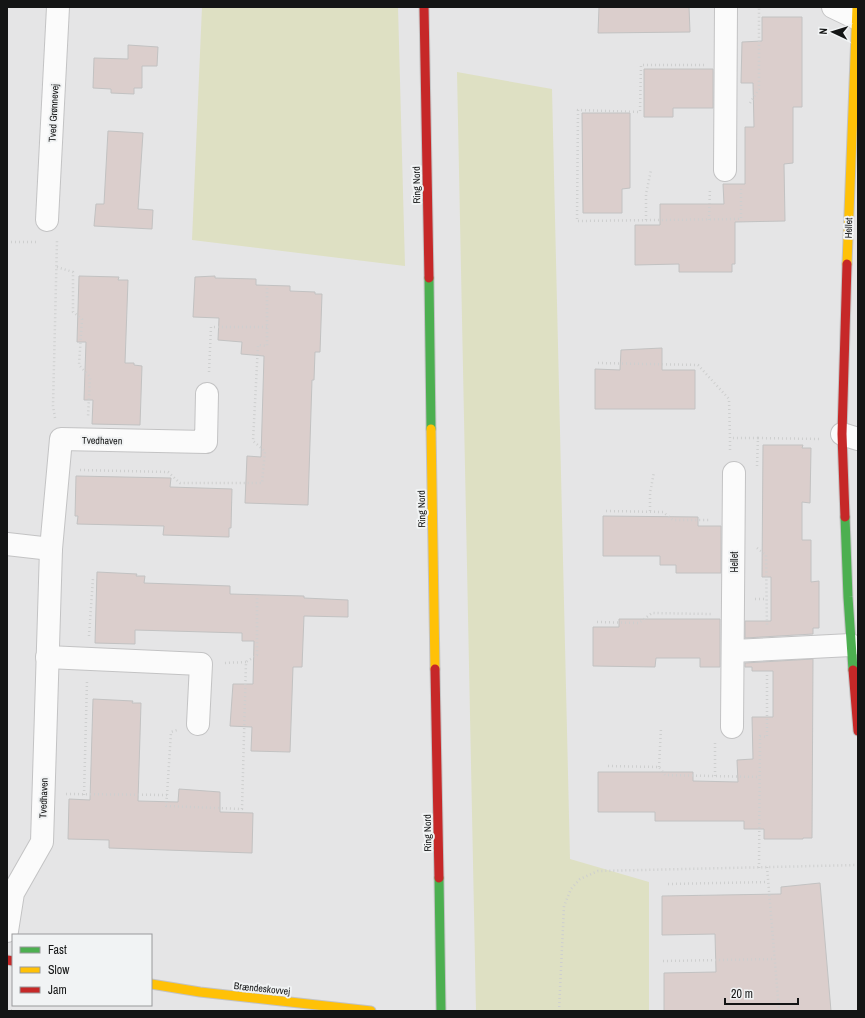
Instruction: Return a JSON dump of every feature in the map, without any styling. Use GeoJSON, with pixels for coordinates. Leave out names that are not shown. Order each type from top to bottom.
{"type":"FeatureCollection","features":[{"type":"Feature","properties":{"kind":"main road","name":"Ring Nord"},"geometry":{"type":"LineString","coordinates":[[424,7],[441,1011]]}},
{"type":"Feature","properties":{"kind":"main road","name":"Hellet"},"geometry":{"type":"LineString","coordinates":[[857,15],[848,438],[853,598],[850,645],[858,731]]}},
{"type":"Feature","properties":{"kind":"main road","name":"Brændeskovvej"},"geometry":{"type":"LineString","coordinates":[[152,984],[200,992],[371,1011]]}},
{"type":"Feature","properties":{"kind":"street","name":"Tved Grønnevej"},"geometry":{"type":"LineString","coordinates":[[47,220],[58,7]]}},
{"type":"Feature","properties":{"kind":"street"},"geometry":{"type":"LineString","coordinates":[[725,178],[726,7]]}},
{"type":"Feature","properties":{"kind":"street","name":"Hellet"},"geometry":{"type":"LineString","coordinates":[[833,7],[857,15]]}},
{"type":"Feature","properties":{"kind":"street","name":"Tvedhaven"},"geometry":{"type":"LineString","coordinates":[[7,931],[13,893],[42,842],[51,549],[61,439],[206,442],[207,394]]}},
{"type":"Feature","properties":{"kind":"street","name":"Hellet"},"geometry":{"type":"LineString","coordinates":[[732,727],[734,473]]}},
{"type":"Feature","properties":{"kind":"street"},"geometry":{"type":"LineString","coordinates":[[7,544],[51,549]]}},
{"type":"Feature","properties":{"kind":"street"},"geometry":{"type":"LineString","coordinates":[[733,650],[850,645]]}},
{"type":"Feature","properties":{"kind":"street"},"geometry":{"type":"LineString","coordinates":[[47,657],[201,664],[198,724]]}},
{"type":"Feature","properties":{"kind":"path"},"geometry":{"type":"LineString","coordinates":[[749,104],[758,89],[759,7]]}},
{"type":"Feature","properties":{"kind":"path"},"geometry":{"type":"LineString","coordinates":[[725,178],[741,220],[577,221],[578,110],[640,112],[641,65],[726,65]]}},
{"type":"Feature","properties":{"kind":"path"},"geometry":{"type":"LineString","coordinates":[[646,220],[646,194],[651,170]]}},
{"type":"Feature","properties":{"kind":"path"},"geometry":{"type":"LineString","coordinates":[[710,220],[725,178]]}},
{"type":"Feature","properties":{"kind":"path"},"geometry":{"type":"LineString","coordinates":[[47,220],[58,242],[53,406],[61,439]]}},
{"type":"Feature","properties":{"kind":"path"},"geometry":{"type":"LineString","coordinates":[[7,242],[43,242]]}},
{"type":"Feature","properties":{"kind":"path"},"geometry":{"type":"LineString","coordinates":[[51,242],[58,242]]}},
{"type":"Feature","properties":{"kind":"path"},"geometry":{"type":"LineString","coordinates":[[57,267],[73,272],[73,312],[82,319],[79,365],[90,377],[86,440]]}},
{"type":"Feature","properties":{"kind":"path"},"geometry":{"type":"LineString","coordinates":[[207,394],[211,327],[267,327]]}},
{"type":"Feature","properties":{"kind":"path"},"geometry":{"type":"LineString","coordinates":[[598,363],[698,365],[729,399],[730,438],[848,438]]}},
{"type":"Feature","properties":{"kind":"path"},"geometry":{"type":"LineString","coordinates":[[757,470],[758,438]]}},
{"type":"Feature","properties":{"kind":"path"},"geometry":{"type":"LineString","coordinates":[[650,511],[650,493],[654,472]]}},
{"type":"Feature","properties":{"kind":"path"},"geometry":{"type":"LineString","coordinates":[[606,511],[663,512],[673,520],[734,521]]}},
{"type":"Feature","properties":{"kind":"path"},"geometry":{"type":"LineString","coordinates":[[755,546],[766,555],[768,649],[767,737],[760,736],[759,868]]}},
{"type":"Feature","properties":{"kind":"path"},"geometry":{"type":"LineString","coordinates":[[84,794],[88,658],[93,578]]}},
{"type":"Feature","properties":{"kind":"path"},"geometry":{"type":"LineString","coordinates":[[198,724],[171,732],[166,806],[242,809],[246,662],[257,655],[257,597]]}},
{"type":"Feature","properties":{"kind":"path"},"geometry":{"type":"LineString","coordinates":[[597,622],[638,623],[652,613],[733,614]]}},
{"type":"Feature","properties":{"kind":"path"},"geometry":{"type":"LineString","coordinates":[[661,728],[659,767],[665,775],[760,778]]}},
{"type":"Feature","properties":{"kind":"path"},"geometry":{"type":"LineString","coordinates":[[715,741],[715,776]]}},
{"type":"Feature","properties":{"kind":"path"},"geometry":{"type":"LineString","coordinates":[[608,766],[659,767]]}},
{"type":"Feature","properties":{"kind":"path"},"geometry":{"type":"LineString","coordinates":[[43,794],[167,795]]}},
{"type":"Feature","properties":{"kind":"path"},"geometry":{"type":"LineString","coordinates":[[559,1011],[564,906],[571,889],[580,879],[598,871],[858,865]]}},
{"type":"Feature","properties":{"kind":"path"},"geometry":{"type":"LineString","coordinates":[[767,868],[780,1011]]}},
{"type":"Feature","properties":{"kind":"path"},"geometry":{"type":"LineString","coordinates":[[668,884],[768,882]]}},
{"type":"Feature","properties":{"kind":"path"},"geometry":{"type":"LineString","coordinates":[[663,960],[775,959]]}},
{"type":"Feature","properties":{"kind":"path"},"geometry":{"type":"LineString","coordinates":[[7,1009],[13,1011]]}},
{"type":"Feature","properties":{"kind":"green space"},"geometry":{"type":"Polygon","coordinates":[[[202,7],[398,7],[405,266],[192,240],[202,7]]]}},
{"type":"Feature","properties":{"kind":"green space"},"geometry":{"type":"Polygon","coordinates":[[[457,72],[552,89],[570,859],[649,882],[649,1011],[476,1011],[457,72]]]}},
{"type":"Feature","properties":{"kind":"building"},"geometry":{"type":"Polygon","coordinates":[[[599,7],[689,7],[690,32],[598,33],[599,7]]]}},
{"type":"Feature","properties":{"kind":"building"},"geometry":{"type":"Polygon","coordinates":[[[762,17],[802,17],[802,107],[793,107],[793,163],[784,164],[785,221],[735,222],[735,264],[732,264],[732,272],[679,272],[679,264],[635,265],[635,225],[660,225],[660,204],[724,204],[723,184],[745,184],[745,127],[754,127],[753,83],[741,83],[742,42],[762,41],[762,17]]]}},
{"type":"Feature","properties":{"kind":"building"},"geometry":{"type":"Polygon","coordinates":[[[128,45],[158,47],[157,66],[142,66],[142,88],[134,88],[134,94],[111,93],[111,89],[93,88],[94,58],[128,59],[128,45]]]}},
{"type":"Feature","properties":{"kind":"building"},"geometry":{"type":"Polygon","coordinates":[[[644,69],[713,69],[713,108],[673,108],[673,117],[644,117],[644,69]]]}},
{"type":"Feature","properties":{"kind":"building"},"geometry":{"type":"Polygon","coordinates":[[[582,113],[630,113],[630,188],[622,189],[622,213],[583,213],[582,113]]]}},
{"type":"Feature","properties":{"kind":"building"},"geometry":{"type":"Polygon","coordinates":[[[108,131],[143,133],[138,209],[153,210],[152,229],[94,226],[96,204],[104,204],[108,131]]]}},
{"type":"Feature","properties":{"kind":"building"},"geometry":{"type":"Polygon","coordinates":[[[79,276],[119,277],[118,280],[128,280],[125,363],[134,363],[134,365],[142,366],[140,425],[92,424],[93,400],[84,400],[86,342],[77,342],[79,276]]]}},
{"type":"Feature","properties":{"kind":"building"},"geometry":{"type":"Polygon","coordinates":[[[215,276],[215,278],[256,279],[256,285],[290,286],[290,291],[315,292],[315,294],[322,294],[320,352],[315,352],[314,380],[312,380],[308,505],[245,503],[247,456],[261,457],[264,356],[241,354],[242,342],[218,340],[219,318],[193,317],[195,277],[215,276]]]}},
{"type":"Feature","properties":{"kind":"building"},"geometry":{"type":"Polygon","coordinates":[[[662,348],[662,370],[695,370],[695,409],[595,409],[595,369],[620,370],[621,350],[662,348]]]}},
{"type":"Feature","properties":{"kind":"building"},"geometry":{"type":"Polygon","coordinates":[[[763,445],[803,445],[802,448],[811,448],[810,503],[802,502],[802,540],[811,540],[811,582],[819,581],[819,628],[813,628],[813,634],[745,638],[745,621],[771,621],[771,577],[762,577],[763,445]]]}},
{"type":"Feature","properties":{"kind":"building"},"geometry":{"type":"Polygon","coordinates":[[[76,476],[171,478],[170,487],[232,489],[231,528],[229,528],[229,537],[163,535],[164,526],[77,524],[78,516],[75,516],[76,476]]]}},
{"type":"Feature","properties":{"kind":"building"},"geometry":{"type":"Polygon","coordinates":[[[603,516],[698,517],[698,526],[721,526],[721,573],[676,573],[676,565],[660,565],[660,556],[603,556],[603,516]]]}},
{"type":"Feature","properties":{"kind":"building"},"geometry":{"type":"Polygon","coordinates":[[[97,572],[137,574],[136,576],[145,576],[144,583],[230,586],[230,594],[304,596],[304,598],[348,600],[348,617],[304,616],[302,667],[293,667],[290,752],[251,751],[252,727],[230,726],[233,684],[253,684],[254,641],[242,641],[242,633],[135,630],[135,644],[95,643],[97,572]]]}},
{"type":"Feature","properties":{"kind":"building"},"geometry":{"type":"Polygon","coordinates":[[[619,619],[720,619],[720,667],[700,667],[700,658],[656,658],[655,667],[593,666],[593,627],[619,627],[619,619]]]}},
{"type":"Feature","properties":{"kind":"building"},"geometry":{"type":"Polygon","coordinates":[[[813,659],[812,838],[764,839],[764,829],[744,829],[744,821],[655,821],[655,812],[598,812],[598,772],[693,772],[693,781],[738,782],[737,760],[753,759],[752,717],[773,717],[773,671],[752,671],[752,667],[745,667],[745,663],[813,659]]]}},
{"type":"Feature","properties":{"kind":"building"},"geometry":{"type":"Polygon","coordinates":[[[93,699],[133,701],[132,703],[141,703],[138,801],[178,802],[179,789],[220,792],[220,812],[253,813],[252,853],[109,848],[109,840],[68,839],[69,799],[90,800],[93,699]]]}},
{"type":"Feature","properties":{"kind":"building"},"geometry":{"type":"Polygon","coordinates":[[[820,883],[831,1011],[664,1011],[664,973],[716,972],[715,934],[662,935],[662,896],[781,894],[781,887],[820,883]]]}},
{"type":"Feature","properties":{"kind":"traffic: fast"},"geometry":{"type":"LineString","coordinates":[[429,278],[431,429]]}},
{"type":"Feature","properties":{"kind":"traffic: fast"},"geometry":{"type":"LineString","coordinates":[[845,517],[853,670]]}},
{"type":"Feature","properties":{"kind":"traffic: fast"},"geometry":{"type":"LineString","coordinates":[[439,878],[441,1011]]}},
{"type":"Feature","properties":{"kind":"traffic: slow"},"geometry":{"type":"LineString","coordinates":[[847,264],[857,7]]}},
{"type":"Feature","properties":{"kind":"traffic: slow"},"geometry":{"type":"LineString","coordinates":[[431,429],[435,669]]}},
{"type":"Feature","properties":{"kind":"traffic: slow"},"geometry":{"type":"LineString","coordinates":[[152,984],[200,992],[371,1011]]}},
{"type":"Feature","properties":{"kind":"traffic: jam"},"geometry":{"type":"LineString","coordinates":[[424,7],[429,278]]}},
{"type":"Feature","properties":{"kind":"traffic: jam"},"geometry":{"type":"LineString","coordinates":[[845,517],[842,434],[847,264]]}},
{"type":"Feature","properties":{"kind":"traffic: jam"},"geometry":{"type":"LineString","coordinates":[[435,669],[439,878]]}},
{"type":"Feature","properties":{"kind":"traffic: jam"},"geometry":{"type":"LineString","coordinates":[[853,670],[858,731]]}},
{"type":"Feature","properties":{"kind":"traffic: jam"},"geometry":{"type":"LineString","coordinates":[[7,960],[12,961]]}}]}
